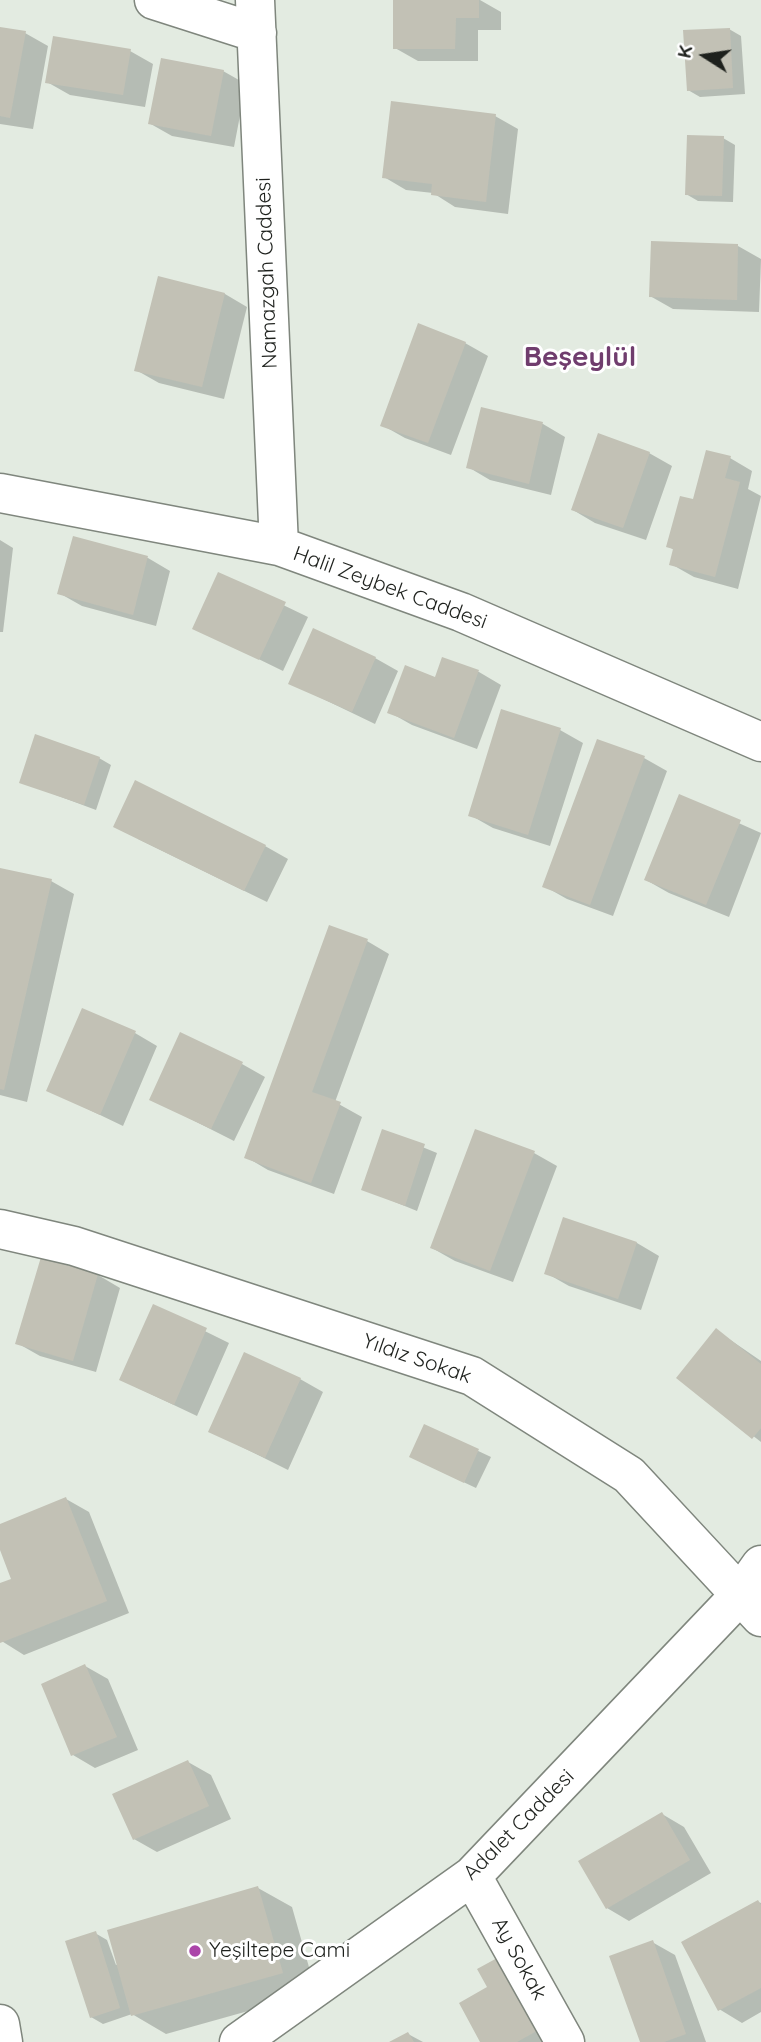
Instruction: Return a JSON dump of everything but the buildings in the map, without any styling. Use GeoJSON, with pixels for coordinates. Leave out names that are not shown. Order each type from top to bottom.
{"type":"FeatureCollection","features":[{"type":"Feature","properties":{"kind":"street"},"geometry":{"type":"LineString","coordinates":[[154,0],[256,17]]}},
{"type":"Feature","properties":{"kind":"street","name":"Namazgah Caddesi"},"geometry":{"type":"LineString","coordinates":[[256,17],[279,546]]}},
{"type":"Feature","properties":{"kind":"street","name":"Halil Zeybek Caddesi"},"geometry":{"type":"LineString","coordinates":[[0,493],[279,546],[461,612],[761,742]]}},
{"type":"Feature","properties":{"kind":"street","name":"Yıldız Sokak"},"geometry":{"type":"LineString","coordinates":[[0,1229],[74,1246],[472,1376],[629,1475],[750,1607]]}},
{"type":"Feature","properties":{"kind":"street","name":"Adalet Caddesi"},"geometry":{"type":"LineString","coordinates":[[239,2042],[472,1876],[750,1607],[761,1565]]}},
{"type":"Feature","properties":{"kind":"street","name":"Ay Sokak"},"geometry":{"type":"LineString","coordinates":[[472,1876],[565,2042]]}},
{"type":"Feature","properties":{"kind":"street"},"geometry":{"type":"LineString","coordinates":[[0,2024],[3,2042]]}},
{"type":"Feature","properties":{"kind":"place","name":"Yeşiltepe Cami"},"geometry":{"type":"Point","coordinates":[195,1951]}},
{"type":"Feature","properties":{"kind":"district","name":"Beşeylül"},"geometry":{"type":"Point","coordinates":[580,358]}}]}
